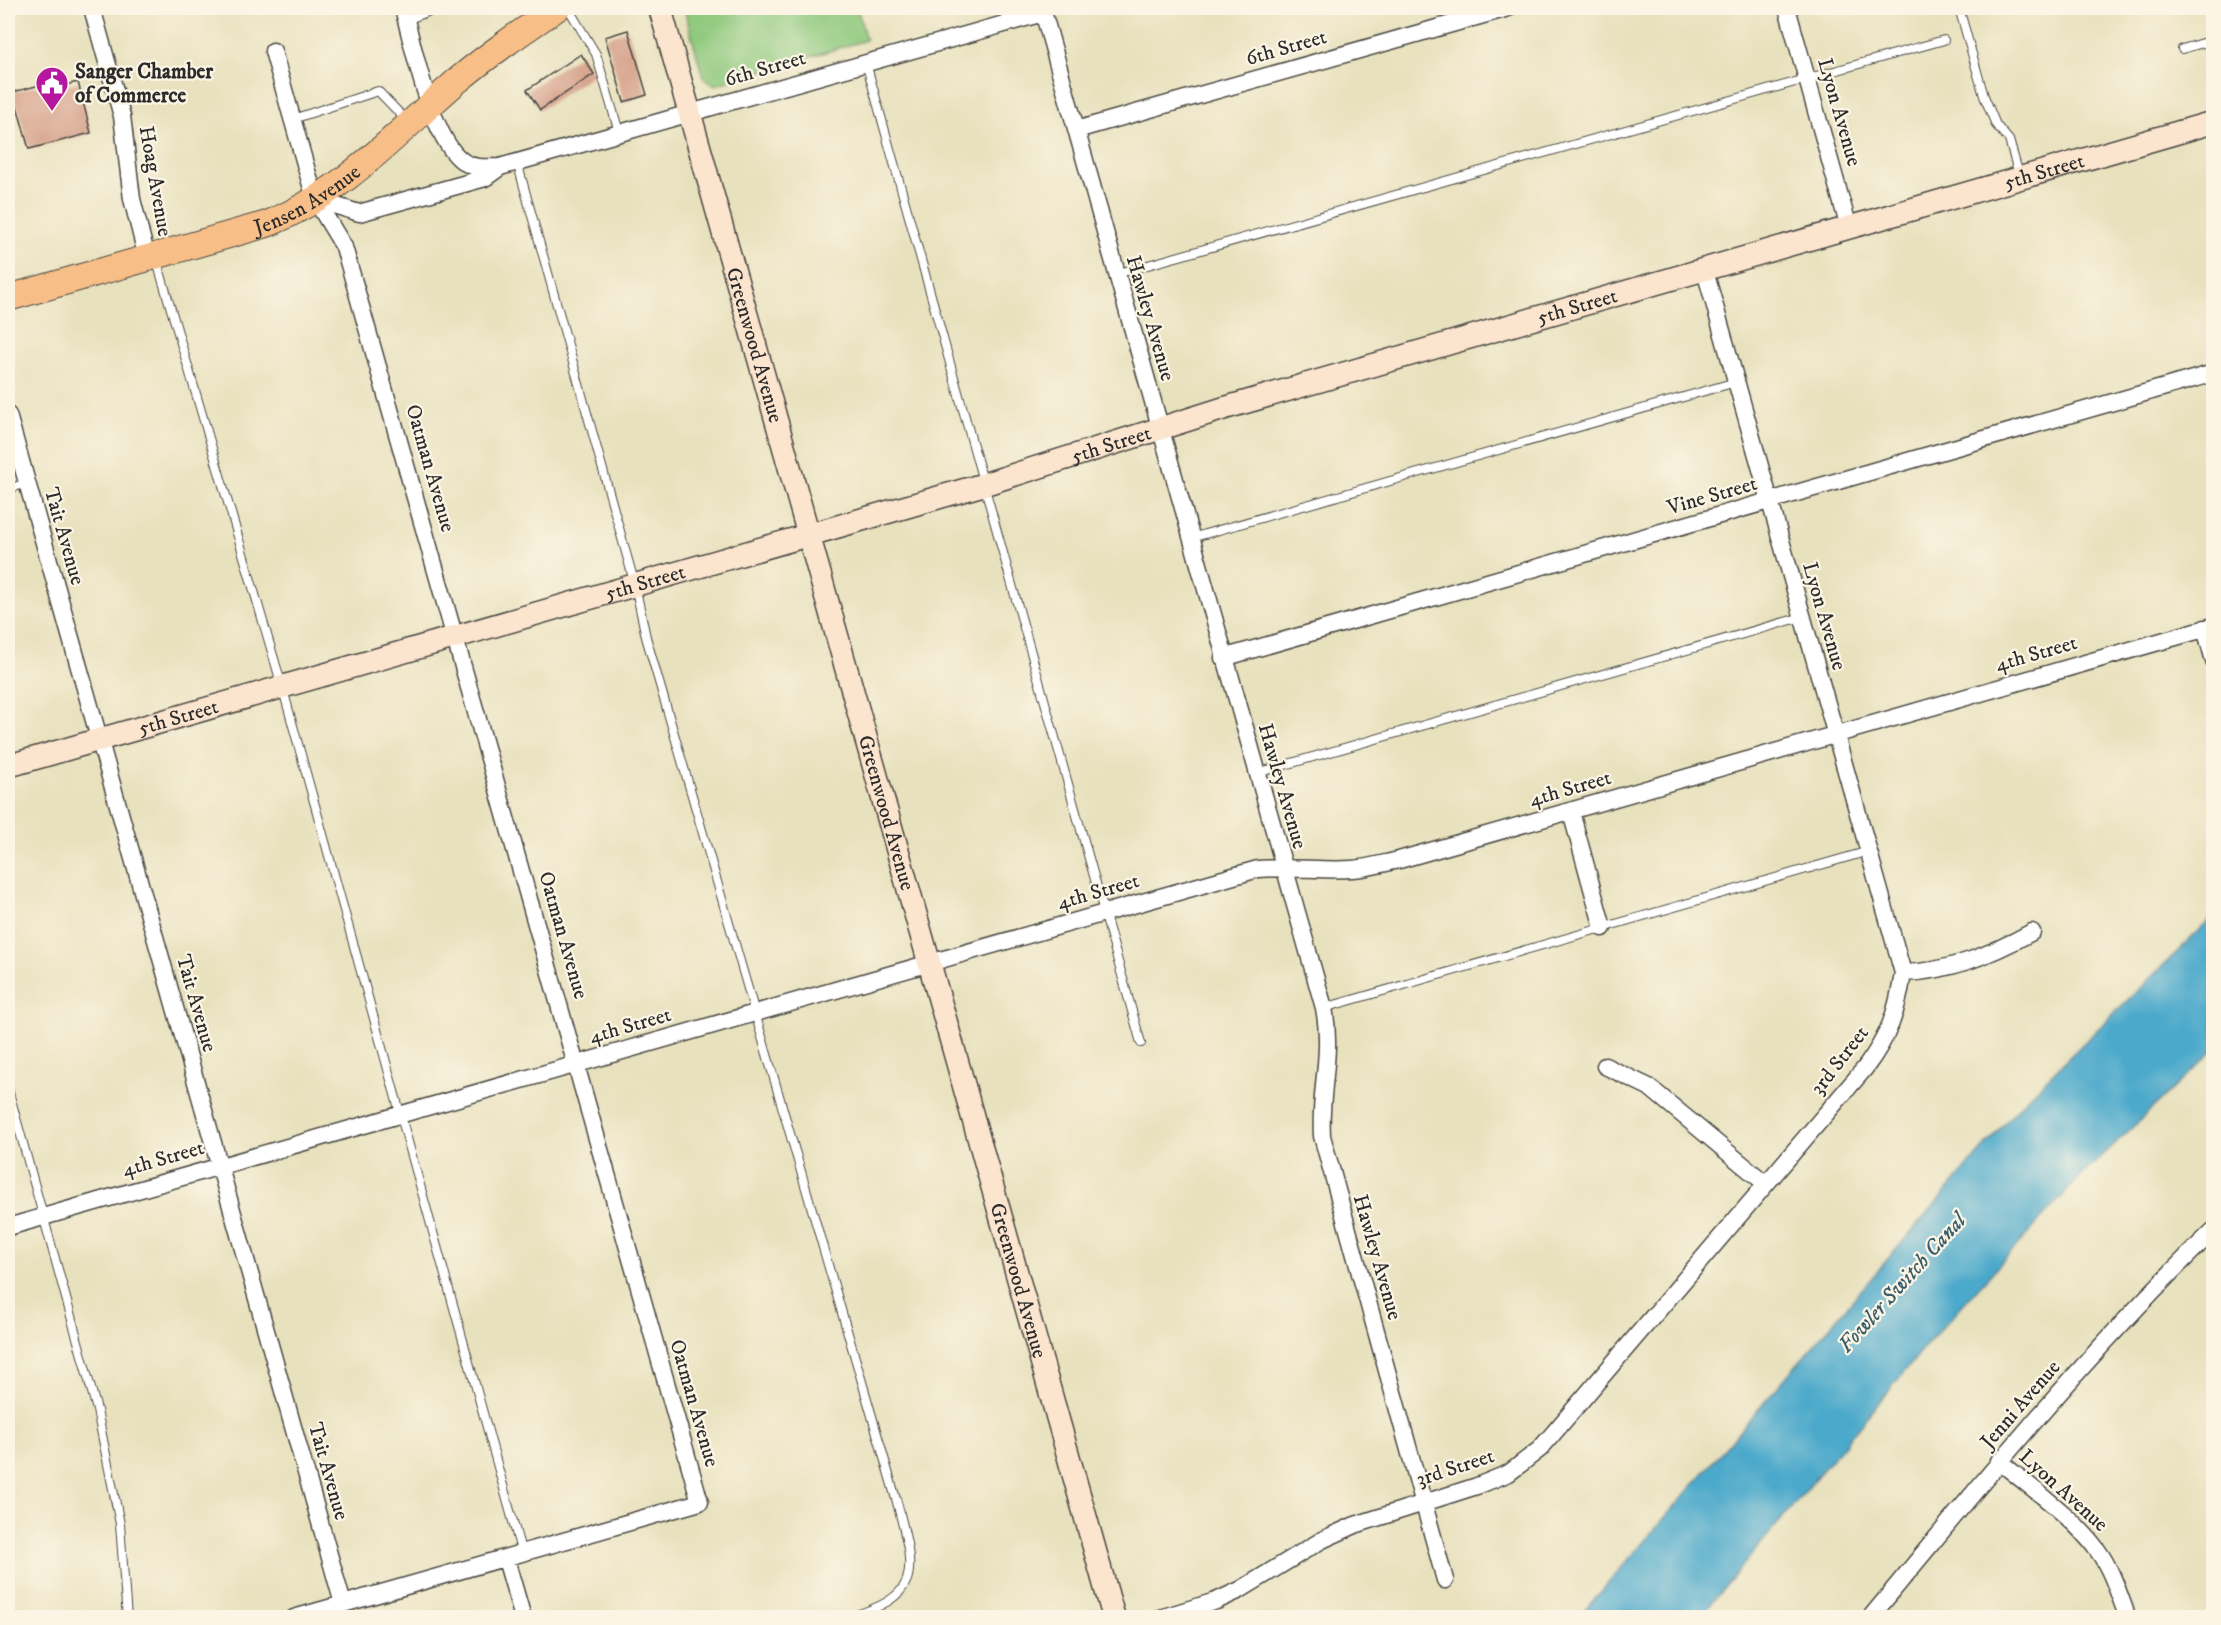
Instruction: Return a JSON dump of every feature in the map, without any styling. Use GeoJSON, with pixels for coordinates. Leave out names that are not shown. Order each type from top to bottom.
{"type":"FeatureCollection","features":[{"type":"Feature","properties":{"kind":"main road","name":"Jensen Avenue"},"geometry":{"type":"LineString","coordinates":[[8,298],[267,224],[315,199],[346,178],[487,57],[543,14]]}},
{"type":"Feature","properties":{"kind":"street","name":"Hoag Avenue"},"geometry":{"type":"LineString","coordinates":[[92,8],[122,116],[132,199],[151,257]]}},
{"type":"Feature","properties":{"kind":"street","name":"Greenwood Avenue"},"geometry":{"type":"LineString","coordinates":[[660,8],[1114,1617]]}},
{"type":"Feature","properties":{"kind":"street","name":"6th Street"},"geometry":{"type":"LineString","coordinates":[[1076,130],[1508,8]]}},
{"type":"Feature","properties":{"kind":"street","name":"Lyon Avenue"},"geometry":{"type":"LineString","coordinates":[[1786,8],[1849,228]]}},
{"type":"Feature","properties":{"kind":"street","name":"6th Street"},"geometry":{"type":"LineString","coordinates":[[404,14],[430,105],[445,141],[453,153],[475,167],[500,167],[866,63],[1042,10]]}},
{"type":"Feature","properties":{"kind":"street","name":"Hawley Avenue"},"geometry":{"type":"LineString","coordinates":[[1042,10],[1282,867],[1324,1008],[1329,1055],[1321,1113],[1322,1136],[1425,1501],[1445,1580]]}},
{"type":"Feature","properties":{"kind":"street","name":"Oatman Avenue"},"geometry":{"type":"LineString","coordinates":[[273,51],[315,199],[344,247],[700,1502],[294,1617]]}},
{"type":"Feature","properties":{"kind":"street","name":"5th Street"},"geometry":{"type":"LineString","coordinates":[[8,766],[985,484],[1159,429],[2214,122]]}},
{"type":"Feature","properties":{"kind":"street","name":"6th Street"},"geometry":{"type":"LineString","coordinates":[[315,199],[359,213],[485,178],[500,167]]}},
{"type":"Feature","properties":{"kind":"street","name":"Lyon Avenue"},"geometry":{"type":"LineString","coordinates":[[1705,271],[1902,973]]}},
{"type":"Feature","properties":{"kind":"street","name":"Vine Street"},"geometry":{"type":"LineString","coordinates":[[1223,658],[2214,373]]}},
{"type":"Feature","properties":{"kind":"street","name":"Tait Avenue"},"geometry":{"type":"LineString","coordinates":[[8,415],[343,1604]]}},
{"type":"Feature","properties":{"kind":"street","name":"4th Street"},"geometry":{"type":"LineString","coordinates":[[8,1227],[755,1011],[1258,869],[1282,867],[1310,870],[1355,869],[1571,812],[2209,627],[2214,661]]}},
{"type":"Feature","properties":{"kind":"street"},"geometry":{"type":"LineString","coordinates":[[1571,812],[1603,928]]}},
{"type":"Feature","properties":{"kind":"street"},"geometry":{"type":"LineString","coordinates":[[1902,973],[1935,970],[1982,956],[2032,932]]}},
{"type":"Feature","properties":{"kind":"street","name":"3rd Street"},"geometry":{"type":"LineString","coordinates":[[1160,1617],[1232,1594],[1322,1540],[1355,1525],[1477,1486],[1509,1473],[1540,1449],[1884,1043],[1898,1008],[1902,973]]}},
{"type":"Feature","properties":{"kind":"street"},"geometry":{"type":"LineString","coordinates":[[1605,1066],[1649,1088],[1766,1184]]}},
{"type":"Feature","properties":{"kind":"street","name":"Jenni Avenue"},"geometry":{"type":"LineString","coordinates":[[1870,1617],[1999,1461],[2152,1289],[2214,1230]]}},
{"type":"Feature","properties":{"kind":"street","name":"Lyon Avenue"},"geometry":{"type":"LineString","coordinates":[[1999,1461],[2078,1527],[2098,1552],[2114,1580],[2127,1617]]}},
{"type":"Feature","properties":{"kind":"street"},"geometry":{"type":"LineString","coordinates":[[514,1556],[523,1617]]}},
{"type":"Feature","properties":{"kind":"lane"},"geometry":{"type":"LineString","coordinates":[[404,14],[438,8]]}},
{"type":"Feature","properties":{"kind":"lane"},"geometry":{"type":"LineString","coordinates":[[568,8],[596,54],[619,132]]}},
{"type":"Feature","properties":{"kind":"lane"},"geometry":{"type":"LineString","coordinates":[[1959,8],[1984,96],[1996,125],[2008,140],[2020,179]]}},
{"type":"Feature","properties":{"kind":"lane"},"geometry":{"type":"LineString","coordinates":[[1115,274],[1944,40]]}},
{"type":"Feature","properties":{"kind":"lane"},"geometry":{"type":"LineString","coordinates":[[2182,50],[2214,40]]}},
{"type":"Feature","properties":{"kind":"lane"},"geometry":{"type":"LineString","coordinates":[[866,63],[985,484],[1021,625],[1141,1043]]}},
{"type":"Feature","properties":{"kind":"lane"},"geometry":{"type":"LineString","coordinates":[[293,119],[378,91],[410,123]]}},
{"type":"Feature","properties":{"kind":"lane"},"geometry":{"type":"LineString","coordinates":[[517,162],[635,585],[646,637],[911,1557],[904,1585],[894,1598],[882,1606],[846,1617]]}},
{"type":"Feature","properties":{"kind":"lane"},"geometry":{"type":"LineString","coordinates":[[151,257],[282,686],[400,1114],[514,1556]]}},
{"type":"Feature","properties":{"kind":"lane"},"geometry":{"type":"LineString","coordinates":[[1191,538],[1736,382]]}},
{"type":"Feature","properties":{"kind":"lane"},"geometry":{"type":"LineString","coordinates":[[8,489],[27,483]]}},
{"type":"Feature","properties":{"kind":"lane"},"geometry":{"type":"LineString","coordinates":[[1257,773],[1802,616]]}},
{"type":"Feature","properties":{"kind":"lane"},"geometry":{"type":"LineString","coordinates":[[1324,1008],[1869,851]]}},
{"type":"Feature","properties":{"kind":"lane"},"geometry":{"type":"LineString","coordinates":[[8,1089],[97,1410],[111,1471],[120,1524],[127,1617]]}},
{"type":"Feature","properties":{"kind":"green space"},"geometry":{"type":"Polygon","coordinates":[[[684,8],[857,8],[866,40],[715,85],[703,77],[684,8]]]}},
{"type":"Feature","properties":{"kind":"water","name":"Fowler Switch Canal"},"geometry":{"type":"Polygon","coordinates":[[[2213,917],[2213,1051],[2080,1177],[1934,1336],[1700,1617],[1579,1617],[2025,1100],[2213,917]]]}},
{"type":"Feature","properties":{"kind":"building"},"geometry":{"type":"Polygon","coordinates":[[[628,30],[647,95],[624,102],[605,37],[628,30]]]}},
{"type":"Feature","properties":{"kind":"building"},"geometry":{"type":"Polygon","coordinates":[[[581,54],[594,74],[540,110],[527,90],[581,54]]]}},
{"type":"Feature","properties":{"kind":"building","name":"Sanger Chamber of Commerce"},"geometry":{"type":"Polygon","coordinates":[[[52,82],[54,88],[78,82],[91,133],[29,149],[13,92],[52,82]]]}},
{"type":"Feature","properties":{"kind":"place","name":"Sanger Chamber of Commerce"},"geometry":{"type":"Point","coordinates":[52,112]}}]}
